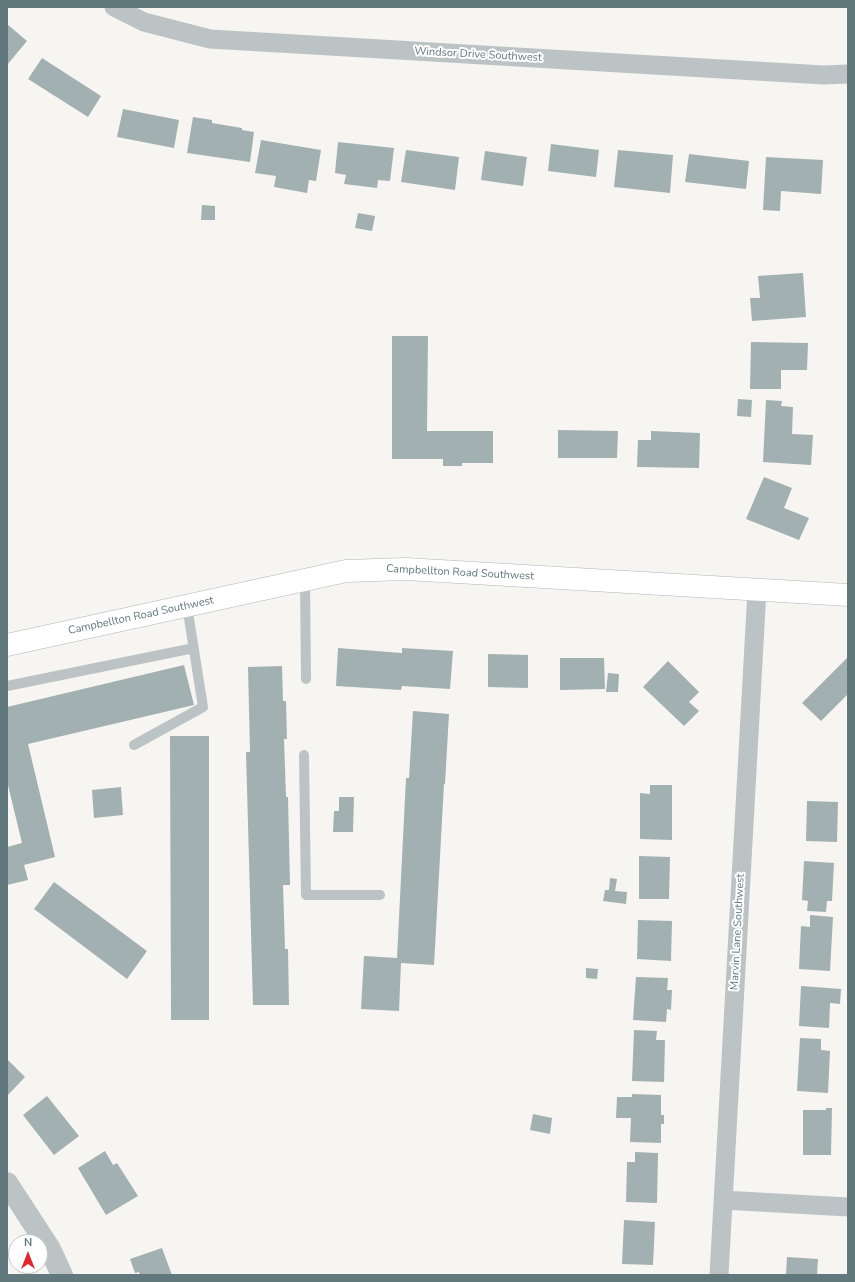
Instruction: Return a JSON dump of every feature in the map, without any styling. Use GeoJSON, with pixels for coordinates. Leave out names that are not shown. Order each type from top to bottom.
{"type":"FeatureCollection","features":[{"type":"Feature","properties":{"kind":"main road","name":"Campbellton Road Southwest"},"geometry":{"type":"LineString","coordinates":[[7,645],[346,571],[406,569],[848,595]]}},
{"type":"Feature","properties":{"kind":"street","name":"Windsor Drive Southwest"},"geometry":{"type":"LineString","coordinates":[[114,7],[144,22],[210,39],[816,75],[848,74]]}},
{"type":"Feature","properties":{"kind":"street","name":"Marvin Lane Southwest"},"geometry":{"type":"LineString","coordinates":[[719,1275],[757,590]]}},
{"type":"Feature","properties":{"kind":"street"},"geometry":{"type":"LineString","coordinates":[[7,1183],[50,1248],[62,1275]]}},
{"type":"Feature","properties":{"kind":"street"},"geometry":{"type":"LineString","coordinates":[[723,1200],[848,1207]]}},
{"type":"Feature","properties":{"kind":"lane"},"geometry":{"type":"LineString","coordinates":[[305,580],[306,679]]}},
{"type":"Feature","properties":{"kind":"lane"},"geometry":{"type":"LineString","coordinates":[[134,745],[203,707],[187,606]]}},
{"type":"Feature","properties":{"kind":"lane"},"geometry":{"type":"LineString","coordinates":[[7,686],[194,648]]}},
{"type":"Feature","properties":{"kind":"lane"},"geometry":{"type":"LineString","coordinates":[[304,755],[306,895],[380,895]]}},
{"type":"Feature","properties":{"kind":"building"},"geometry":{"type":"Polygon","coordinates":[[[7,24],[27,41],[7,65],[7,24]]]}},
{"type":"Feature","properties":{"kind":"building"},"geometry":{"type":"Polygon","coordinates":[[[42,58],[101,96],[88,117],[28,79],[42,58]]]}},
{"type":"Feature","properties":{"kind":"building"},"geometry":{"type":"Polygon","coordinates":[[[123,109],[179,120],[174,148],[117,137],[123,109]]]}},
{"type":"Feature","properties":{"kind":"building"},"geometry":{"type":"Polygon","coordinates":[[[193,117],[212,120],[212,123],[242,128],[242,130],[254,132],[250,162],[187,153],[193,117]]]}},
{"type":"Feature","properties":{"kind":"building"},"geometry":{"type":"Polygon","coordinates":[[[261,140],[321,150],[316,181],[309,180],[307,193],[274,187],[276,176],[255,173],[261,140]]]}},
{"type":"Feature","properties":{"kind":"building"},"geometry":{"type":"Polygon","coordinates":[[[338,142],[394,148],[390,181],[378,180],[377,188],[344,184],[346,175],[335,173],[338,142]]]}},
{"type":"Feature","properties":{"kind":"building"},"geometry":{"type":"Polygon","coordinates":[[[551,144],[599,150],[596,177],[548,171],[551,144]]]}},
{"type":"Feature","properties":{"kind":"building"},"geometry":{"type":"Polygon","coordinates":[[[406,150],[459,157],[455,190],[401,182],[406,150]]]}},
{"type":"Feature","properties":{"kind":"building"},"geometry":{"type":"Polygon","coordinates":[[[618,150],[673,155],[670,193],[614,187],[618,150]]]}},
{"type":"Feature","properties":{"kind":"building"},"geometry":{"type":"Polygon","coordinates":[[[485,151],[527,157],[523,186],[481,180],[485,151]]]}},
{"type":"Feature","properties":{"kind":"building"},"geometry":{"type":"Polygon","coordinates":[[[689,154],[749,161],[746,189],[685,182],[689,154]]]}},
{"type":"Feature","properties":{"kind":"building"},"geometry":{"type":"Polygon","coordinates":[[[766,157],[823,160],[821,194],[781,191],[780,211],[763,210],[766,157]]]}},
{"type":"Feature","properties":{"kind":"building"},"geometry":{"type":"Polygon","coordinates":[[[202,205],[215,206],[215,220],[201,220],[202,205]]]}},
{"type":"Feature","properties":{"kind":"building"},"geometry":{"type":"Polygon","coordinates":[[[358,213],[375,216],[372,231],[355,228],[358,213]]]}},
{"type":"Feature","properties":{"kind":"building"},"geometry":{"type":"Polygon","coordinates":[[[803,273],[806,317],[752,321],[750,298],[760,298],[758,276],[803,273]]]}},
{"type":"Feature","properties":{"kind":"building"},"geometry":{"type":"Polygon","coordinates":[[[392,336],[428,336],[427,431],[493,431],[493,463],[462,463],[462,466],[443,466],[443,459],[392,459],[392,336]]]}},
{"type":"Feature","properties":{"kind":"building"},"geometry":{"type":"Polygon","coordinates":[[[751,342],[808,343],[807,370],[781,370],[781,389],[750,389],[751,342]]]}},
{"type":"Feature","properties":{"kind":"building"},"geometry":{"type":"Polygon","coordinates":[[[738,399],[752,400],[751,417],[737,416],[738,399]]]}},
{"type":"Feature","properties":{"kind":"building"},"geometry":{"type":"Polygon","coordinates":[[[766,400],[782,401],[781,406],[793,407],[792,434],[813,435],[811,465],[763,462],[766,400]]]}},
{"type":"Feature","properties":{"kind":"building"},"geometry":{"type":"Polygon","coordinates":[[[558,430],[618,431],[617,458],[558,458],[558,430]]]}},
{"type":"Feature","properties":{"kind":"building"},"geometry":{"type":"Polygon","coordinates":[[[651,431],[700,433],[699,468],[637,467],[638,440],[651,440],[651,431]]]}},
{"type":"Feature","properties":{"kind":"building"},"geometry":{"type":"Polygon","coordinates":[[[764,477],[792,488],[784,508],[809,518],[799,540],[746,519],[764,477]]]}},
{"type":"Feature","properties":{"kind":"building"},"geometry":{"type":"Polygon","coordinates":[[[338,648],[402,653],[402,648],[453,651],[450,689],[402,686],[401,690],[336,686],[338,648]]]}},
{"type":"Feature","properties":{"kind":"building"},"geometry":{"type":"Polygon","coordinates":[[[488,654],[528,655],[528,688],[488,687],[488,654]]]}},
{"type":"Feature","properties":{"kind":"building"},"geometry":{"type":"Polygon","coordinates":[[[848,657],[848,694],[821,721],[802,703],[848,657]]]}},
{"type":"Feature","properties":{"kind":"building"},"geometry":{"type":"Polygon","coordinates":[[[560,658],[604,658],[605,689],[560,690],[560,658]]]}},
{"type":"Feature","properties":{"kind":"building"},"geometry":{"type":"Polygon","coordinates":[[[668,661],[699,692],[689,702],[699,711],[684,726],[643,687],[668,661]]]}},
{"type":"Feature","properties":{"kind":"building"},"geometry":{"type":"Polygon","coordinates":[[[184,665],[194,705],[28,744],[55,857],[24,865],[28,880],[7,885],[7,847],[22,843],[7,781],[7,707],[184,665]]]}},
{"type":"Feature","properties":{"kind":"building"},"geometry":{"type":"Polygon","coordinates":[[[282,666],[283,701],[286,701],[287,739],[284,739],[286,797],[288,797],[290,885],[283,885],[285,949],[288,949],[289,1005],[253,1005],[246,752],[250,752],[248,667],[282,666]]]}},
{"type":"Feature","properties":{"kind":"building"},"geometry":{"type":"Polygon","coordinates":[[[608,673],[619,674],[618,692],[606,692],[608,673]]]}},
{"type":"Feature","properties":{"kind":"building"},"geometry":{"type":"Polygon","coordinates":[[[413,711],[449,714],[434,965],[401,963],[399,1011],[361,1009],[364,956],[397,958],[406,778],[409,778],[413,711]]]}},
{"type":"Feature","properties":{"kind":"building"},"geometry":{"type":"Polygon","coordinates":[[[170,736],[209,736],[209,1020],[171,1020],[170,736]]]}},
{"type":"Feature","properties":{"kind":"building"},"geometry":{"type":"Polygon","coordinates":[[[650,785],[672,785],[672,840],[640,839],[640,793],[650,794],[650,785]]]}},
{"type":"Feature","properties":{"kind":"building"},"geometry":{"type":"Polygon","coordinates":[[[121,787],[123,815],[94,818],[92,790],[121,787]]]}},
{"type":"Feature","properties":{"kind":"building"},"geometry":{"type":"Polygon","coordinates":[[[339,797],[354,797],[353,832],[333,832],[334,811],[339,811],[339,797]]]}},
{"type":"Feature","properties":{"kind":"building"},"geometry":{"type":"Polygon","coordinates":[[[807,801],[838,802],[837,842],[806,841],[807,801]]]}},
{"type":"Feature","properties":{"kind":"building"},"geometry":{"type":"Polygon","coordinates":[[[639,856],[670,857],[669,899],[639,899],[639,856]]]}},
{"type":"Feature","properties":{"kind":"building"},"geometry":{"type":"Polygon","coordinates":[[[804,861],[834,863],[832,901],[827,901],[826,912],[807,911],[808,901],[802,900],[804,861]]]}},
{"type":"Feature","properties":{"kind":"building"},"geometry":{"type":"Polygon","coordinates":[[[610,878],[617,879],[615,891],[627,892],[626,904],[603,901],[605,890],[609,890],[610,878]]]}},
{"type":"Feature","properties":{"kind":"building"},"geometry":{"type":"Polygon","coordinates":[[[54,882],[147,951],[127,979],[34,909],[54,882]]]}},
{"type":"Feature","properties":{"kind":"building"},"geometry":{"type":"Polygon","coordinates":[[[810,915],[833,917],[830,971],[799,969],[801,926],[810,927],[810,915]]]}},
{"type":"Feature","properties":{"kind":"building"},"geometry":{"type":"Polygon","coordinates":[[[638,920],[672,921],[671,961],[637,959],[638,920]]]}},
{"type":"Feature","properties":{"kind":"building"},"geometry":{"type":"Polygon","coordinates":[[[586,968],[598,969],[597,979],[586,978],[586,968]]]}},
{"type":"Feature","properties":{"kind":"building"},"geometry":{"type":"Polygon","coordinates":[[[636,977],[668,978],[667,990],[672,990],[671,1010],[667,1009],[666,1022],[633,1020],[636,977]]]}},
{"type":"Feature","properties":{"kind":"building"},"geometry":{"type":"Polygon","coordinates":[[[801,986],[841,989],[840,1004],[830,1003],[829,1028],[799,1026],[801,986]]]}},
{"type":"Feature","properties":{"kind":"building"},"geometry":{"type":"Polygon","coordinates":[[[634,1030],[657,1031],[656,1040],[665,1040],[664,1082],[632,1081],[634,1030]]]}},
{"type":"Feature","properties":{"kind":"building"},"geometry":{"type":"Polygon","coordinates":[[[800,1038],[821,1039],[821,1050],[830,1051],[828,1093],[797,1091],[800,1038]]]}},
{"type":"Feature","properties":{"kind":"building"},"geometry":{"type":"Polygon","coordinates":[[[7,1059],[25,1077],[7,1096],[7,1059]]]}},
{"type":"Feature","properties":{"kind":"building"},"geometry":{"type":"Polygon","coordinates":[[[632,1094],[661,1095],[661,1115],[664,1115],[664,1124],[661,1124],[661,1143],[630,1142],[631,1118],[616,1118],[617,1097],[632,1097],[632,1094]]]}},
{"type":"Feature","properties":{"kind":"building"},"geometry":{"type":"Polygon","coordinates":[[[47,1096],[79,1136],[54,1155],[23,1115],[47,1096]]]}},
{"type":"Feature","properties":{"kind":"building"},"geometry":{"type":"Polygon","coordinates":[[[826,1108],[832,1108],[831,1155],[803,1155],[803,1110],[826,1110],[826,1108]]]}},
{"type":"Feature","properties":{"kind":"building"},"geometry":{"type":"Polygon","coordinates":[[[533,1114],[552,1118],[550,1134],[530,1130],[533,1114]]]}},
{"type":"Feature","properties":{"kind":"building"},"geometry":{"type":"Polygon","coordinates":[[[105,1151],[113,1165],[117,1163],[138,1196],[106,1215],[78,1168],[105,1151]]]}},
{"type":"Feature","properties":{"kind":"building"},"geometry":{"type":"Polygon","coordinates":[[[635,1152],[658,1153],[657,1203],[626,1202],[627,1162],[635,1162],[635,1152]]]}},
{"type":"Feature","properties":{"kind":"building"},"geometry":{"type":"Polygon","coordinates":[[[624,1220],[655,1222],[653,1265],[622,1264],[624,1220]]]}},
{"type":"Feature","properties":{"kind":"building"},"geometry":{"type":"Polygon","coordinates":[[[162,1248],[172,1275],[140,1275],[139,1272],[135,1273],[130,1259],[162,1248]]]}},
{"type":"Feature","properties":{"kind":"building"},"geometry":{"type":"Polygon","coordinates":[[[787,1257],[818,1259],[817,1275],[786,1275],[787,1257]]]}}]}
